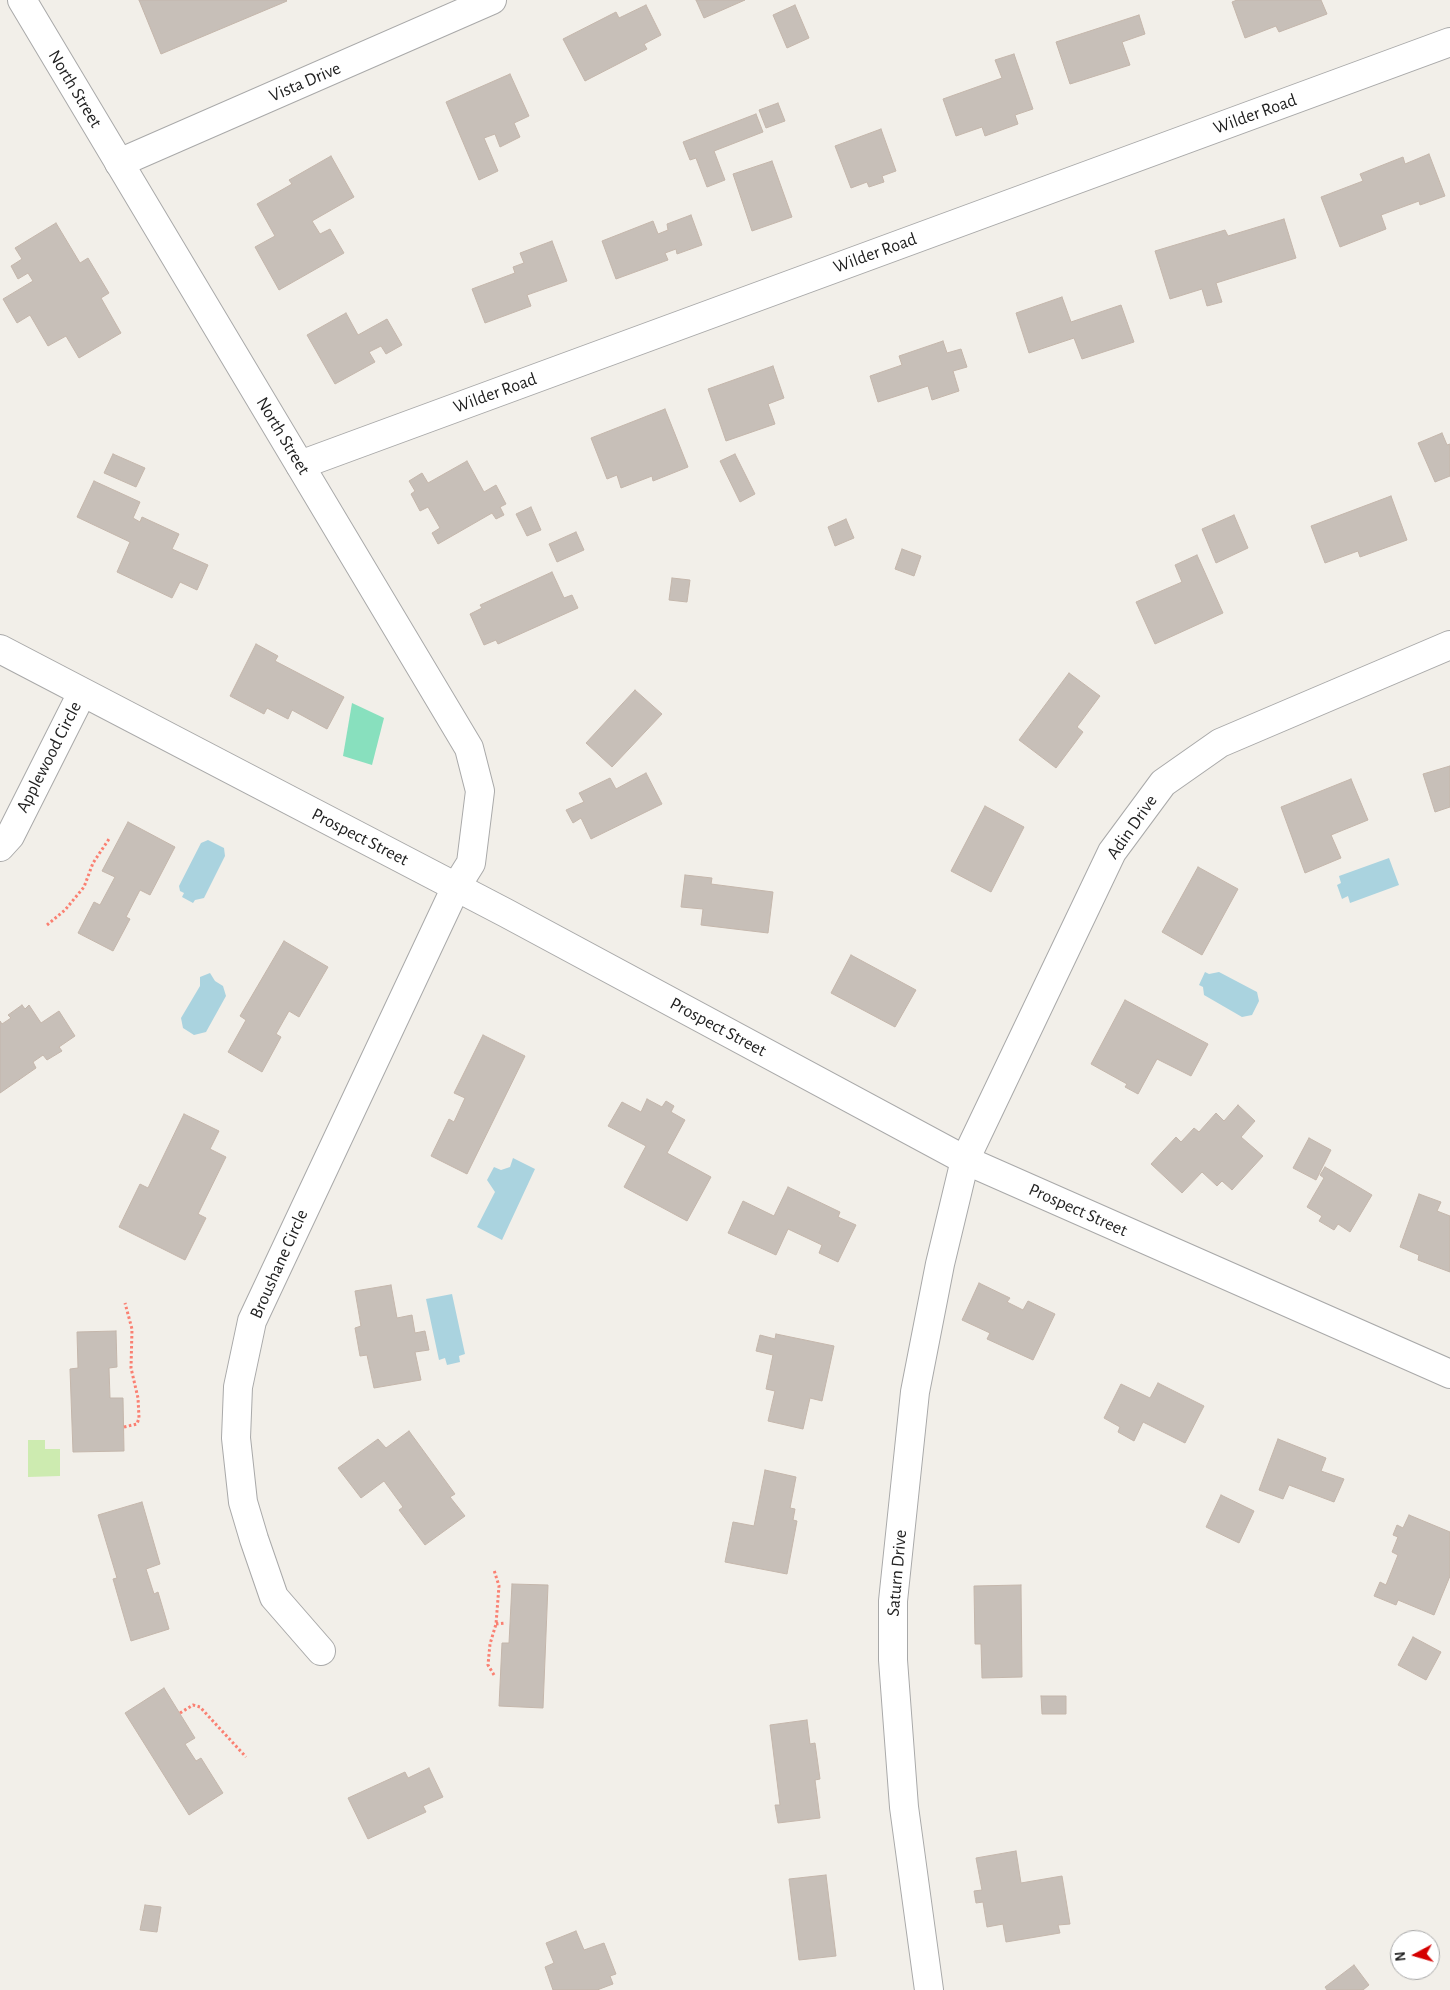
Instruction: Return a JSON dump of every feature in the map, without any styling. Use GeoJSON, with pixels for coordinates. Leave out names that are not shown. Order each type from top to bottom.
{"type":"FeatureCollection","features":[{"type":"Feature","properties":{"kind":"street","name":"North Street"},"geometry":{"type":"LineString","coordinates":[[22,0],[469,748],[480,791],[471,863],[456,887]]}},
{"type":"Feature","properties":{"kind":"street","name":"Vista Drive"},"geometry":{"type":"LineString","coordinates":[[119,163],[492,0]]}},
{"type":"Feature","properties":{"kind":"street","name":"Wilder Road"},"geometry":{"type":"LineString","coordinates":[[300,465],[1450,42]]}},
{"type":"Feature","properties":{"kind":"street","name":"Adin Drive"},"geometry":{"type":"LineString","coordinates":[[965,1160],[1112,852],[1163,783],[1220,743],[1450,646]]}},
{"type":"Feature","properties":{"kind":"street","name":"Prospect Street"},"geometry":{"type":"LineString","coordinates":[[0,649],[456,887],[965,1160],[1450,1374]]}},
{"type":"Feature","properties":{"kind":"street","name":"Applewood Circle"},"geometry":{"type":"LineString","coordinates":[[0,847],[10,836],[82,693]]}},
{"type":"Feature","properties":{"kind":"street","name":"Broushane Circle"},"geometry":{"type":"LineString","coordinates":[[320,1651],[274,1597],[254,1539],[243,1502],[236,1438],[238,1386],[252,1321],[456,887]]}},
{"type":"Feature","properties":{"kind":"street","name":"Saturn Drive"},"geometry":{"type":"LineString","coordinates":[[929,1990],[904,1807],[893,1660],[893,1601],[915,1392],[940,1264],[965,1160]]}},
{"type":"Feature","properties":{"kind":"path"},"geometry":{"type":"LineString","coordinates":[[47,925],[65,910],[84,887],[93,863],[109,839]]}},
{"type":"Feature","properties":{"kind":"path"},"geometry":{"type":"LineString","coordinates":[[124,1427],[137,1424],[139,1418],[138,1398],[131,1368],[132,1329],[125,1302]]}},
{"type":"Feature","properties":{"kind":"path"},"geometry":{"type":"LineString","coordinates":[[494,1570],[499,1586],[496,1624],[490,1644],[488,1665],[494,1675]]}},
{"type":"Feature","properties":{"kind":"path"},"geometry":{"type":"LineString","coordinates":[[496,1624],[506,1623]]}},
{"type":"Feature","properties":{"kind":"path"},"geometry":{"type":"LineString","coordinates":[[180,1713],[193,1705],[200,1707],[246,1757]]}},
{"type":"Feature","properties":{"kind":"green space"},"geometry":{"type":"Polygon","coordinates":[[[352,703],[384,718],[372,765],[343,756],[352,703]]]}},
{"type":"Feature","properties":{"kind":"green space"},"geometry":{"type":"Polygon","coordinates":[[[28,1440],[45,1440],[45,1449],[60,1449],[60,1476],[28,1477],[28,1440]]]}},
{"type":"Feature","properties":{"kind":"water"},"geometry":{"type":"Polygon","coordinates":[[[208,840],[224,848],[225,856],[204,898],[195,900],[193,903],[182,897],[184,893],[180,891],[179,886],[201,843],[208,840]]]}},
{"type":"Feature","properties":{"kind":"water"},"geometry":{"type":"Polygon","coordinates":[[[1389,858],[1399,885],[1350,903],[1348,896],[1342,899],[1337,885],[1341,883],[1339,876],[1389,858]]]}},
{"type":"Feature","properties":{"kind":"water"},"geometry":{"type":"Polygon","coordinates":[[[1205,972],[1209,974],[1219,972],[1257,992],[1259,1001],[1252,1015],[1242,1017],[1204,995],[1203,987],[1199,985],[1205,972]]]}},
{"type":"Feature","properties":{"kind":"water"},"geometry":{"type":"Polygon","coordinates":[[[210,973],[215,981],[223,986],[226,996],[206,1032],[194,1035],[183,1028],[181,1018],[200,986],[200,977],[210,973]]]}},
{"type":"Feature","properties":{"kind":"water"},"geometry":{"type":"Polygon","coordinates":[[[513,1158],[535,1169],[502,1240],[477,1227],[495,1192],[487,1180],[494,1167],[501,1170],[510,1167],[513,1158]]]}},
{"type":"Feature","properties":{"kind":"water"},"geometry":{"type":"Polygon","coordinates":[[[452,1294],[465,1354],[459,1356],[460,1362],[447,1365],[445,1358],[439,1360],[426,1299],[452,1294]]]}},
{"type":"Feature","properties":{"kind":"building"},"geometry":{"type":"Polygon","coordinates":[[[139,0],[286,0],[287,1],[161,54],[139,0]]]}},
{"type":"Feature","properties":{"kind":"building"},"geometry":{"type":"Polygon","coordinates":[[[696,0],[745,0],[704,18],[696,0]]]}},
{"type":"Feature","properties":{"kind":"building"},"geometry":{"type":"Polygon","coordinates":[[[1237,0],[1321,0],[1327,14],[1279,32],[1276,26],[1245,38],[1232,2],[1237,0]]]}},
{"type":"Feature","properties":{"kind":"building"},"geometry":{"type":"Polygon","coordinates":[[[646,5],[661,35],[644,44],[647,49],[585,81],[563,39],[616,12],[619,18],[646,5]]]}},
{"type":"Feature","properties":{"kind":"building"},"geometry":{"type":"Polygon","coordinates":[[[795,5],[809,38],[787,48],[773,15],[795,5]]]}},
{"type":"Feature","properties":{"kind":"building"},"geometry":{"type":"Polygon","coordinates":[[[1139,15],[1145,34],[1122,42],[1130,65],[1070,84],[1056,42],[1139,15]]]}},
{"type":"Feature","properties":{"kind":"building"},"geometry":{"type":"Polygon","coordinates":[[[1014,54],[1033,109],[1015,115],[1018,124],[985,136],[982,127],[956,136],[943,99],[1002,78],[995,60],[1014,54]]]}},
{"type":"Feature","properties":{"kind":"building"},"geometry":{"type":"Polygon","coordinates":[[[510,74],[529,116],[514,123],[520,137],[500,147],[495,134],[484,138],[498,171],[479,180],[446,102],[510,74]]]}},
{"type":"Feature","properties":{"kind":"building"},"geometry":{"type":"Polygon","coordinates":[[[778,103],[785,121],[766,128],[759,110],[778,103]]]}},
{"type":"Feature","properties":{"kind":"building"},"geometry":{"type":"Polygon","coordinates":[[[756,114],[763,132],[714,151],[725,180],[707,187],[696,158],[690,160],[683,142],[756,114]]]}},
{"type":"Feature","properties":{"kind":"building"},"geometry":{"type":"Polygon","coordinates":[[[881,129],[896,171],[882,176],[884,182],[869,187],[867,182],[851,188],[835,146],[881,129]]]}},
{"type":"Feature","properties":{"kind":"building"},"geometry":{"type":"Polygon","coordinates":[[[1429,154],[1445,196],[1420,205],[1419,201],[1381,215],[1386,229],[1340,247],[1321,197],[1363,181],[1360,174],[1403,157],[1405,164],[1429,154]]]}},
{"type":"Feature","properties":{"kind":"building"},"geometry":{"type":"Polygon","coordinates":[[[331,156],[354,197],[312,221],[320,234],[330,229],[344,253],[279,290],[255,247],[275,236],[257,204],[292,184],[289,180],[331,156]]]}},
{"type":"Feature","properties":{"kind":"building"},"geometry":{"type":"Polygon","coordinates":[[[772,161],[792,217],[752,231],[733,174],[772,161]]]}},
{"type":"Feature","properties":{"kind":"building"},"geometry":{"type":"Polygon","coordinates":[[[691,215],[702,245],[677,254],[676,249],[665,253],[668,260],[616,279],[602,241],[653,221],[658,234],[668,230],[667,224],[691,215]]]}},
{"type":"Feature","properties":{"kind":"building"},"geometry":{"type":"Polygon","coordinates":[[[1284,219],[1296,258],[1216,283],[1222,302],[1207,306],[1202,289],[1170,299],[1155,251],[1225,230],[1228,236],[1284,219]]]}},
{"type":"Feature","properties":{"kind":"building"},"geometry":{"type":"Polygon","coordinates":[[[56,223],[80,263],[88,258],[109,293],[101,298],[121,333],[79,358],[66,336],[48,346],[30,315],[17,323],[3,299],[33,281],[28,273],[18,279],[11,266],[22,259],[15,248],[56,223]]]}},
{"type":"Feature","properties":{"kind":"building"},"geometry":{"type":"Polygon","coordinates":[[[552,241],[567,281],[527,295],[531,306],[485,323],[472,289],[515,273],[513,267],[524,263],[520,253],[552,241]]]}},
{"type":"Feature","properties":{"kind":"building"},"geometry":{"type":"Polygon","coordinates":[[[1062,297],[1071,322],[1121,305],[1134,342],[1082,359],[1074,338],[1029,353],[1016,313],[1062,297]]]}},
{"type":"Feature","properties":{"kind":"building"},"geometry":{"type":"Polygon","coordinates":[[[346,313],[358,335],[387,319],[402,345],[386,354],[381,346],[369,352],[375,362],[335,384],[307,335],[346,313]]]}},
{"type":"Feature","properties":{"kind":"building"},"geometry":{"type":"Polygon","coordinates":[[[943,341],[947,353],[961,349],[967,367],[953,371],[959,391],[932,400],[928,386],[878,402],[870,376],[902,365],[899,356],[943,341]]]}},
{"type":"Feature","properties":{"kind":"building"},"geometry":{"type":"Polygon","coordinates":[[[773,366],[784,398],[768,404],[775,424],[726,441],[708,389],[773,366]]]}},
{"type":"Feature","properties":{"kind":"building"},"geometry":{"type":"Polygon","coordinates":[[[665,409],[688,467],[653,481],[652,476],[621,488],[617,475],[607,479],[591,438],[665,409]]]}},
{"type":"Feature","properties":{"kind":"building"},"geometry":{"type":"Polygon","coordinates":[[[1442,433],[1447,445],[1450,444],[1450,476],[1435,482],[1418,443],[1442,433]]]}},
{"type":"Feature","properties":{"kind":"building"},"geometry":{"type":"Polygon","coordinates":[[[113,454],[145,468],[136,487],[104,473],[113,454]]]}},
{"type":"Feature","properties":{"kind":"building"},"geometry":{"type":"Polygon","coordinates":[[[735,454],[755,494],[740,502],[720,461],[735,454]]]}},
{"type":"Feature","properties":{"kind":"building"},"geometry":{"type":"Polygon","coordinates":[[[467,461],[484,492],[496,485],[506,504],[500,507],[504,515],[496,519],[492,513],[438,544],[432,533],[440,528],[428,507],[420,511],[411,494],[415,491],[409,481],[422,473],[428,483],[467,461]]]}},
{"type":"Feature","properties":{"kind":"building"},"geometry":{"type":"Polygon","coordinates":[[[94,481],[140,502],[133,518],[140,522],[142,517],[179,534],[172,549],[208,565],[197,590],[180,582],[172,598],[117,572],[130,542],[77,517],[94,481]]]}},
{"type":"Feature","properties":{"kind":"building"},"geometry":{"type":"Polygon","coordinates":[[[1391,496],[1407,540],[1360,557],[1358,551],[1325,563],[1311,526],[1391,496]]]}},
{"type":"Feature","properties":{"kind":"building"},"geometry":{"type":"Polygon","coordinates":[[[531,507],[541,530],[527,536],[516,514],[531,507]]]}},
{"type":"Feature","properties":{"kind":"building"},"geometry":{"type":"Polygon","coordinates":[[[1234,515],[1248,548],[1216,563],[1202,529],[1234,515]]]}},
{"type":"Feature","properties":{"kind":"building"},"geometry":{"type":"Polygon","coordinates":[[[846,519],[854,538],[835,546],[828,527],[846,519]]]}},
{"type":"Feature","properties":{"kind":"building"},"geometry":{"type":"Polygon","coordinates":[[[576,532],[584,550],[557,562],[549,544],[576,532]]]}},
{"type":"Feature","properties":{"kind":"building"},"geometry":{"type":"Polygon","coordinates":[[[902,549],[921,556],[914,576],[895,569],[902,549]]]}},
{"type":"Feature","properties":{"kind":"building"},"geometry":{"type":"Polygon","coordinates":[[[1197,555],[1223,613],[1155,644],[1136,602],[1182,582],[1175,565],[1197,555]]]}},
{"type":"Feature","properties":{"kind":"building"},"geometry":{"type":"Polygon","coordinates":[[[552,572],[564,598],[572,595],[578,608],[498,644],[496,640],[484,645],[470,614],[482,608],[480,605],[552,572]]]}},
{"type":"Feature","properties":{"kind":"building"},"geometry":{"type":"Polygon","coordinates":[[[672,578],[690,580],[687,602],[669,600],[672,578]]]}},
{"type":"Feature","properties":{"kind":"building"},"geometry":{"type":"Polygon","coordinates":[[[256,644],[278,656],[275,661],[344,697],[327,729],[292,710],[288,719],[267,708],[264,714],[230,696],[256,644]]]}},
{"type":"Feature","properties":{"kind":"building"},"geometry":{"type":"Polygon","coordinates":[[[1069,673],[1100,696],[1077,727],[1083,732],[1056,768],[1019,740],[1069,673]]]}},
{"type":"Feature","properties":{"kind":"building"},"geometry":{"type":"Polygon","coordinates":[[[635,690],[662,714],[612,767],[586,743],[635,690]]]}},
{"type":"Feature","properties":{"kind":"building"},"geometry":{"type":"Polygon","coordinates":[[[1450,766],[1450,807],[1435,812],[1423,774],[1450,766]]]}},
{"type":"Feature","properties":{"kind":"building"},"geometry":{"type":"Polygon","coordinates":[[[646,773],[662,804],[591,839],[581,818],[573,823],[566,810],[584,802],[579,793],[610,778],[616,789],[646,773]]]}},
{"type":"Feature","properties":{"kind":"building"},"geometry":{"type":"Polygon","coordinates":[[[1351,779],[1368,820],[1331,835],[1341,858],[1305,873],[1281,807],[1351,779]]]}},
{"type":"Feature","properties":{"kind":"building"},"geometry":{"type":"Polygon","coordinates":[[[985,806],[1024,827],[991,892],[951,871],[985,806]]]}},
{"type":"Feature","properties":{"kind":"building"},"geometry":{"type":"Polygon","coordinates":[[[128,822],[175,847],[150,895],[140,890],[126,917],[130,919],[113,951],[78,933],[94,902],[100,905],[115,877],[102,871],[128,822]]]}},
{"type":"Feature","properties":{"kind":"building"},"geometry":{"type":"Polygon","coordinates":[[[1198,867],[1238,889],[1202,955],[1162,932],[1198,867]]]}},
{"type":"Feature","properties":{"kind":"building"},"geometry":{"type":"Polygon","coordinates":[[[685,875],[712,878],[711,884],[773,892],[768,933],[701,925],[703,909],[681,907],[685,875]]]}},
{"type":"Feature","properties":{"kind":"building"},"geometry":{"type":"Polygon","coordinates":[[[284,941],[328,967],[299,1017],[289,1011],[276,1034],[281,1037],[262,1072],[228,1052],[246,1020],[240,1016],[284,941]]]}},
{"type":"Feature","properties":{"kind":"building"},"geometry":{"type":"Polygon","coordinates":[[[851,955],[916,990],[895,1027],[831,993],[851,955]]]}},
{"type":"Feature","properties":{"kind":"building"},"geometry":{"type":"Polygon","coordinates":[[[1125,1000],[1208,1044],[1191,1076],[1157,1059],[1138,1094],[1125,1087],[1127,1084],[1091,1064],[1125,1000]]]}},
{"type":"Feature","properties":{"kind":"building"},"geometry":{"type":"Polygon","coordinates":[[[22,1005],[25,1009],[29,1005],[41,1023],[59,1011],[75,1036],[59,1047],[62,1051],[47,1060],[43,1055],[33,1062],[36,1068],[0,1093],[0,1021],[2,1024],[11,1018],[8,1015],[22,1005]]]}},
{"type":"Feature","properties":{"kind":"building"},"geometry":{"type":"Polygon","coordinates":[[[483,1035],[525,1056],[467,1174],[431,1156],[449,1119],[454,1122],[465,1098],[454,1093],[483,1035]]]}},
{"type":"Feature","properties":{"kind":"building"},"geometry":{"type":"Polygon","coordinates":[[[647,1099],[662,1107],[666,1101],[674,1106],[671,1112],[685,1120],[667,1153],[711,1177],[687,1221],[624,1187],[646,1146],[608,1126],[622,1102],[641,1112],[647,1099]]]}},
{"type":"Feature","properties":{"kind":"building"},"geometry":{"type":"Polygon","coordinates":[[[1238,1105],[1255,1121],[1241,1137],[1263,1156],[1232,1190],[1222,1181],[1217,1186],[1202,1172],[1182,1193],[1151,1164],[1176,1137],[1181,1142],[1194,1128],[1199,1132],[1216,1113],[1224,1121],[1238,1105]]]}},
{"type":"Feature","properties":{"kind":"building"},"geometry":{"type":"Polygon","coordinates":[[[184,1114],[219,1131],[210,1149],[226,1157],[198,1214],[206,1218],[185,1260],[119,1227],[140,1184],[148,1188],[184,1114]]]}},
{"type":"Feature","properties":{"kind":"building"},"geometry":{"type":"Polygon","coordinates":[[[1309,1138],[1331,1150],[1316,1180],[1293,1168],[1309,1138]]]}},
{"type":"Feature","properties":{"kind":"building"},"geometry":{"type":"Polygon","coordinates":[[[1325,1167],[1372,1195],[1350,1232],[1338,1224],[1334,1230],[1319,1221],[1322,1216],[1307,1207],[1324,1178],[1320,1175],[1325,1167]]]}},
{"type":"Feature","properties":{"kind":"building"},"geometry":{"type":"Polygon","coordinates":[[[788,1187],[840,1212],[838,1217],[856,1225],[838,1262],[819,1253],[822,1245],[788,1229],[776,1255],[728,1233],[743,1201],[774,1216],[788,1187]]]}},
{"type":"Feature","properties":{"kind":"building"},"geometry":{"type":"Polygon","coordinates":[[[1419,1194],[1441,1202],[1437,1211],[1450,1216],[1450,1272],[1418,1260],[1419,1255],[1400,1247],[1419,1194]]]}},
{"type":"Feature","properties":{"kind":"building"},"geometry":{"type":"Polygon","coordinates":[[[979,1283],[1010,1298],[1007,1302],[1023,1310],[1028,1301],[1055,1314],[1033,1360],[987,1339],[990,1333],[962,1320],[979,1283]]]}},
{"type":"Feature","properties":{"kind":"building"},"geometry":{"type":"Polygon","coordinates":[[[391,1285],[397,1318],[412,1315],[415,1333],[425,1331],[429,1350],[415,1352],[421,1380],[374,1388],[367,1355],[360,1356],[355,1328],[361,1326],[355,1291],[391,1285]]]}},
{"type":"Feature","properties":{"kind":"building"},"geometry":{"type":"Polygon","coordinates":[[[116,1331],[117,1367],[109,1368],[110,1398],[123,1398],[124,1451],[73,1452],[70,1369],[78,1368],[77,1332],[116,1331]]]}},
{"type":"Feature","properties":{"kind":"building"},"geometry":{"type":"Polygon","coordinates":[[[776,1334],[834,1346],[822,1401],[810,1398],[803,1429],[768,1421],[775,1391],[766,1389],[773,1355],[756,1351],[760,1335],[775,1339],[776,1334]]]}},
{"type":"Feature","properties":{"kind":"building"},"geometry":{"type":"Polygon","coordinates":[[[1158,1383],[1204,1406],[1185,1443],[1143,1422],[1134,1441],[1118,1432],[1120,1427],[1104,1418],[1121,1384],[1150,1398],[1158,1383]]]}},
{"type":"Feature","properties":{"kind":"building"},"geometry":{"type":"Polygon","coordinates":[[[409,1431],[455,1494],[450,1497],[465,1516],[425,1545],[399,1510],[403,1507],[384,1481],[361,1498],[338,1468],[378,1439],[386,1448],[409,1431]]]}},
{"type":"Feature","properties":{"kind":"building"},"geometry":{"type":"Polygon","coordinates":[[[1278,1439],[1326,1458],[1321,1471],[1344,1479],[1334,1502],[1289,1485],[1283,1499],[1259,1490],[1278,1439]]]}},
{"type":"Feature","properties":{"kind":"building"},"geometry":{"type":"Polygon","coordinates":[[[765,1470],[796,1477],[790,1508],[795,1509],[793,1520],[797,1521],[787,1574],[725,1562],[733,1522],[754,1526],[765,1470]]]}},
{"type":"Feature","properties":{"kind":"building"},"geometry":{"type":"Polygon","coordinates":[[[1221,1495],[1254,1511],[1239,1543],[1206,1527],[1221,1495]]]}},
{"type":"Feature","properties":{"kind":"building"},"geometry":{"type":"Polygon","coordinates":[[[142,1502],[160,1564],[146,1569],[154,1594],[158,1592],[169,1629],[131,1641],[113,1579],[117,1578],[98,1515],[142,1502]]]}},
{"type":"Feature","properties":{"kind":"building"},"geometry":{"type":"Polygon","coordinates":[[[1409,1515],[1450,1532],[1450,1576],[1434,1615],[1398,1600],[1396,1605],[1374,1596],[1380,1582],[1386,1585],[1398,1555],[1392,1552],[1398,1537],[1393,1535],[1397,1525],[1403,1528],[1409,1515]]]}},
{"type":"Feature","properties":{"kind":"building"},"geometry":{"type":"Polygon","coordinates":[[[512,1584],[548,1585],[543,1708],[499,1706],[502,1643],[509,1643],[512,1584]]]}},
{"type":"Feature","properties":{"kind":"building"},"geometry":{"type":"Polygon","coordinates":[[[1021,1585],[1022,1677],[982,1678],[981,1644],[975,1644],[974,1586],[1021,1585]]]}},
{"type":"Feature","properties":{"kind":"building"},"geometry":{"type":"Polygon","coordinates":[[[1413,1637],[1441,1652],[1426,1680],[1398,1665],[1413,1637]]]}},
{"type":"Feature","properties":{"kind":"building"},"geometry":{"type":"Polygon","coordinates":[[[164,1688],[195,1738],[185,1744],[196,1761],[201,1758],[223,1793],[189,1815],[125,1713],[164,1688]]]}},
{"type":"Feature","properties":{"kind":"building"},"geometry":{"type":"Polygon","coordinates":[[[1041,1696],[1066,1696],[1066,1714],[1042,1714],[1041,1696]]]}},
{"type":"Feature","properties":{"kind":"building"},"geometry":{"type":"Polygon","coordinates":[[[807,1720],[810,1744],[815,1743],[820,1779],[815,1780],[820,1818],[778,1823],[775,1805],[780,1805],[770,1725],[807,1720]]]}},
{"type":"Feature","properties":{"kind":"building"},"geometry":{"type":"Polygon","coordinates":[[[429,1768],[443,1797],[423,1806],[426,1812],[368,1839],[348,1798],[405,1772],[408,1778],[429,1768]]]}},
{"type":"Feature","properties":{"kind":"building"},"geometry":{"type":"Polygon","coordinates":[[[1016,1851],[1021,1883],[1062,1876],[1070,1924],[1058,1925],[1060,1933],[1006,1942],[1003,1924],[987,1927],[983,1902],[976,1903],[974,1891],[982,1890],[976,1858],[1016,1851]]]}},
{"type":"Feature","properties":{"kind":"building"},"geometry":{"type":"Polygon","coordinates":[[[826,1875],[836,1956],[799,1960],[789,1879],[826,1875]]]}},
{"type":"Feature","properties":{"kind":"building"},"geometry":{"type":"Polygon","coordinates":[[[145,1905],[161,1907],[157,1932],[140,1930],[145,1905]]]}},
{"type":"Feature","properties":{"kind":"building"},"geometry":{"type":"Polygon","coordinates":[[[576,1931],[584,1950],[604,1943],[616,1974],[610,1976],[613,1984],[597,1990],[553,1990],[545,1967],[554,1963],[546,1943],[576,1931]]]}},
{"type":"Feature","properties":{"kind":"building"},"geometry":{"type":"Polygon","coordinates":[[[1354,1965],[1369,1985],[1363,1990],[1327,1990],[1325,1987],[1354,1965]]]}}]}
